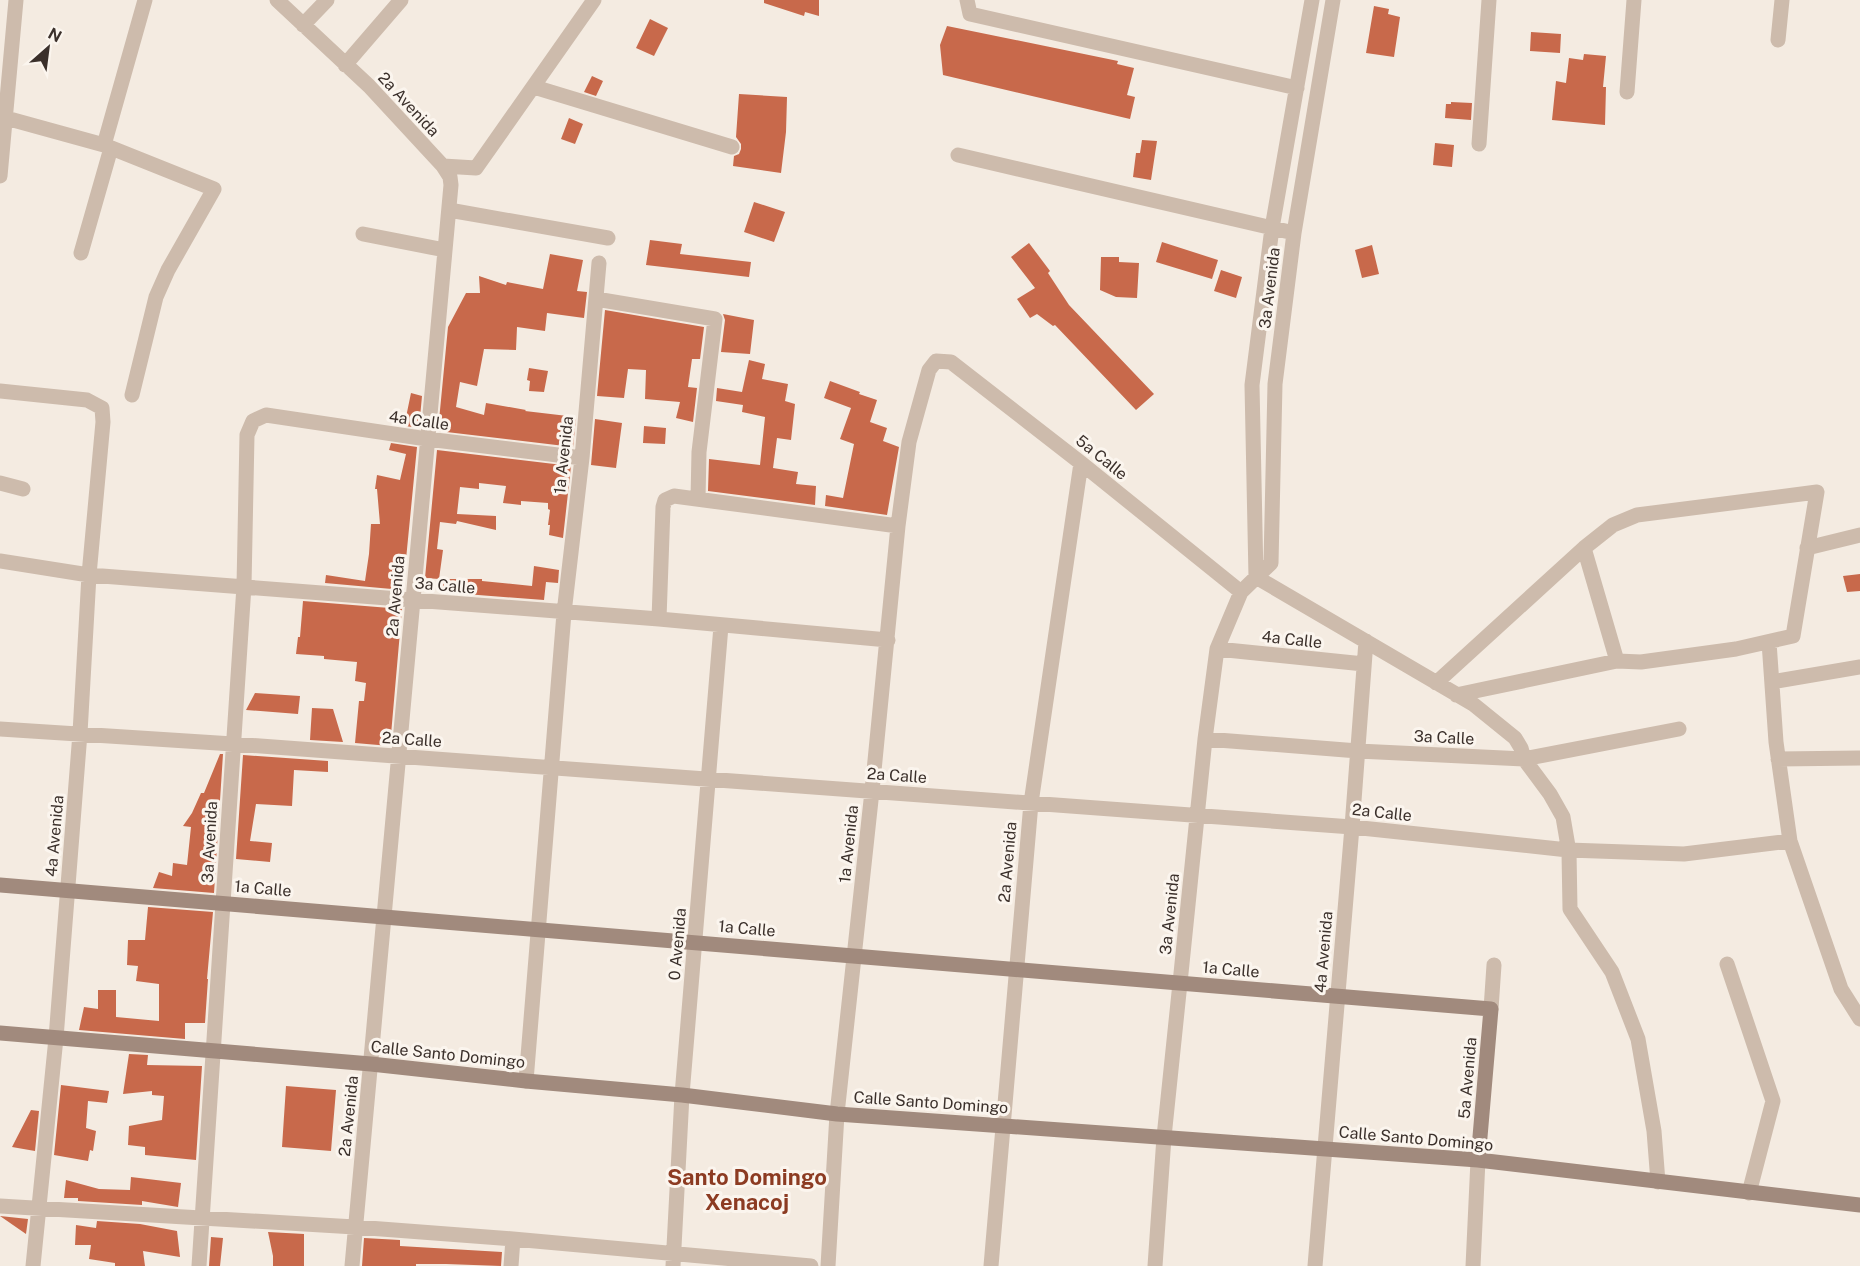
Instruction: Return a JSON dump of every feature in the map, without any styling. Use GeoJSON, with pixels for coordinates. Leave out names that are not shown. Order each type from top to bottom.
{"type":"FeatureCollection","features":[{"type":"Feature","properties":{"kind":"main road","name":"1a Calle"},"geometry":{"type":"LineString","coordinates":[[0,885],[1491,1009]]}},
{"type":"Feature","properties":{"kind":"main road","name":"5a Avenida"},"geometry":{"type":"LineString","coordinates":[[1478,1160],[1491,1009]]}},
{"type":"Feature","properties":{"kind":"main road","name":"Calle Santo Domingo"},"geometry":{"type":"LineString","coordinates":[[0,1033],[371,1064],[682,1095],[837,1114],[1478,1160],[1860,1205]]}},
{"type":"Feature","properties":{"kind":"street"},"geometry":{"type":"LineString","coordinates":[[0,176],[6,118],[5,54],[16,0]]}},
{"type":"Feature","properties":{"kind":"street"},"geometry":{"type":"LineString","coordinates":[[81,253],[145,0]]}},
{"type":"Feature","properties":{"kind":"street","name":"2a Avenida"},"geometry":{"type":"LineString","coordinates":[[277,0],[369,86],[443,166],[450,177],[451,185],[352,1266]]}},
{"type":"Feature","properties":{"kind":"street"},"geometry":{"type":"LineString","coordinates":[[303,25],[327,0]]}},
{"type":"Feature","properties":{"kind":"street"},"geometry":{"type":"LineString","coordinates":[[345,65],[401,0]]}},
{"type":"Feature","properties":{"kind":"street"},"geometry":{"type":"LineString","coordinates":[[443,166],[476,168],[594,0]]}},
{"type":"Feature","properties":{"kind":"street","name":"3a Avenida"},"geometry":{"type":"LineString","coordinates":[[1256,577],[1252,385],[1272,228],[1312,0]]}},
{"type":"Feature","properties":{"kind":"street"},"geometry":{"type":"LineString","coordinates":[[1479,144],[1489,0]]}},
{"type":"Feature","properties":{"kind":"street"},"geometry":{"type":"LineString","coordinates":[[1627,92],[1634,0]]}},
{"type":"Feature","properties":{"kind":"street"},"geometry":{"type":"LineString","coordinates":[[1778,40],[1782,0]]}},
{"type":"Feature","properties":{"kind":"street","name":"3a Avenida"},"geometry":{"type":"LineString","coordinates":[[1155,1266],[1164,1137],[1205,739],[1217,649],[1241,592],[1271,563],[1275,384],[1294,233],[1334,1]]}},
{"type":"Feature","properties":{"kind":"street"},"geometry":{"type":"LineString","coordinates":[[968,7],[1297,88]]}},
{"type":"Feature","properties":{"kind":"street"},"geometry":{"type":"LineString","coordinates":[[534,87],[732,147]]}},
{"type":"Feature","properties":{"kind":"street"},"geometry":{"type":"LineString","coordinates":[[6,118],[108,147],[214,189],[168,270],[156,297],[132,395]]}},
{"type":"Feature","properties":{"kind":"street"},"geometry":{"type":"LineString","coordinates":[[958,155],[1294,233]]}},
{"type":"Feature","properties":{"kind":"street"},"geometry":{"type":"LineString","coordinates":[[448,210],[608,238]]}},
{"type":"Feature","properties":{"kind":"street"},"geometry":{"type":"LineString","coordinates":[[363,234],[445,250]]}},
{"type":"Feature","properties":{"kind":"street","name":"1a Avenida"},"geometry":{"type":"LineString","coordinates":[[526,1081],[564,613],[582,458],[599,263]]}},
{"type":"Feature","properties":{"kind":"street"},"geometry":{"type":"LineString","coordinates":[[596,299],[715,319],[699,452],[698,499]]}},
{"type":"Feature","properties":{"kind":"street","name":"1a Avenida"},"geometry":{"type":"LineString","coordinates":[[828,1266],[837,1114],[888,640],[898,526],[909,442],[929,370],[936,361]]}},
{"type":"Feature","properties":{"kind":"street","name":"5a Calle"},"geometry":{"type":"LineString","coordinates":[[936,361],[951,362],[1241,592]]}},
{"type":"Feature","properties":{"kind":"street","name":"4a Avenida"},"geometry":{"type":"LineString","coordinates":[[0,392],[87,400],[102,408],[103,422],[89,575],[80,733],[56,1038],[33,1266]]}},
{"type":"Feature","properties":{"kind":"street","name":"4a Calle"},"geometry":{"type":"LineString","coordinates":[[253,421],[266,415],[427,440],[582,458]]}},
{"type":"Feature","properties":{"kind":"street","name":"3a Avenida"},"geometry":{"type":"LineString","coordinates":[[199,1266],[244,586],[247,435],[253,421]]}},
{"type":"Feature","properties":{"kind":"street","name":"2a Avenida"},"geometry":{"type":"LineString","coordinates":[[991,1266],[1031,803],[1081,463]]}},
{"type":"Feature","properties":{"kind":"street"},"geometry":{"type":"LineString","coordinates":[[0,483],[23,489]]}},
{"type":"Feature","properties":{"kind":"street"},"geometry":{"type":"LineString","coordinates":[[1436,682],[1584,548],[1613,525],[1637,515],[1816,492],[1793,636],[1736,649],[1641,662],[1617,661],[1456,695]]}},
{"type":"Feature","properties":{"kind":"street"},"geometry":{"type":"LineString","coordinates":[[659,619],[663,507],[665,500],[674,496],[898,526]]}},
{"type":"Feature","properties":{"kind":"street"},"geometry":{"type":"LineString","coordinates":[[1807,548],[1860,535]]}},
{"type":"Feature","properties":{"kind":"street"},"geometry":{"type":"LineString","coordinates":[[1584,548],[1617,661]]}},
{"type":"Feature","properties":{"kind":"street","name":"3a Calle"},"geometry":{"type":"LineString","coordinates":[[0,561],[89,575],[659,619],[888,640]]}},
{"type":"Feature","properties":{"kind":"street"},"geometry":{"type":"LineString","coordinates":[[1256,577],[1436,682],[1473,705],[1515,738],[1524,759],[1550,794],[1563,817],[1568,850],[1570,909],[1612,972],[1638,1040],[1654,1131],[1658,1182]]}},
{"type":"Feature","properties":{"kind":"street","name":"0 Avenida"},"geometry":{"type":"LineString","coordinates":[[673,1259],[682,1095],[721,626]]}},
{"type":"Feature","properties":{"kind":"street","name":"4a Avenida"},"geometry":{"type":"LineString","coordinates":[[1315,1266],[1366,641]]}},
{"type":"Feature","properties":{"kind":"street"},"geometry":{"type":"LineString","coordinates":[[1769,642],[1778,759],[1790,841],[1841,989],[1860,1019]]}},
{"type":"Feature","properties":{"kind":"street","name":"4a Calle"},"geometry":{"type":"LineString","coordinates":[[1217,649],[1364,664]]}},
{"type":"Feature","properties":{"kind":"street"},"geometry":{"type":"LineString","coordinates":[[1772,682],[1860,667]]}},
{"type":"Feature","properties":{"kind":"street","name":"2a Calle"},"geometry":{"type":"LineString","coordinates":[[0,729],[1198,815],[1352,827],[1568,850],[1684,854],[1790,841]]}},
{"type":"Feature","properties":{"kind":"street","name":"3a Calle"},"geometry":{"type":"LineString","coordinates":[[1205,739],[1358,751],[1524,759],[1679,729]]}},
{"type":"Feature","properties":{"kind":"street"},"geometry":{"type":"LineString","coordinates":[[1778,759],[1860,758]]}},
{"type":"Feature","properties":{"kind":"street"},"geometry":{"type":"LineString","coordinates":[[1727,964],[1773,1101],[1749,1192]]}},
{"type":"Feature","properties":{"kind":"street","name":"5a Avenida"},"geometry":{"type":"LineString","coordinates":[[1491,1009],[1494,965]]}},
{"type":"Feature","properties":{"kind":"street","name":"5a Avenida"},"geometry":{"type":"LineString","coordinates":[[1473,1266],[1478,1160]]}},
{"type":"Feature","properties":{"kind":"street"},"geometry":{"type":"LineString","coordinates":[[0,1206],[355,1227],[513,1239],[673,1259],[811,1266]]}},
{"type":"Feature","properties":{"kind":"street"},"geometry":{"type":"LineString","coordinates":[[512,1266],[513,1239]]}},
{"type":"Feature","properties":{"kind":"building"},"geometry":{"type":"Polygon","coordinates":[[[764,0],[819,0],[819,16],[805,12],[804,16],[764,3],[764,0]]]}},
{"type":"Feature","properties":{"kind":"building"},"geometry":{"type":"Polygon","coordinates":[[[1374,6],[1389,9],[1388,14],[1400,17],[1394,57],[1366,53],[1374,6]]]}},
{"type":"Feature","properties":{"kind":"building"},"geometry":{"type":"Polygon","coordinates":[[[650,19],[668,28],[654,56],[636,48],[650,19]]]}},
{"type":"Feature","properties":{"kind":"building"},"geometry":{"type":"Polygon","coordinates":[[[947,26],[1118,61],[1117,64],[1134,68],[1127,95],[1135,97],[1130,119],[943,75],[940,45],[947,26]]]}},
{"type":"Feature","properties":{"kind":"building"},"geometry":{"type":"Polygon","coordinates":[[[1531,32],[1561,34],[1560,53],[1530,51],[1531,32]]]}},
{"type":"Feature","properties":{"kind":"building"},"geometry":{"type":"Polygon","coordinates":[[[1584,54],[1606,56],[1603,87],[1606,87],[1605,125],[1552,120],[1556,81],[1566,83],[1569,58],[1583,60],[1584,54]]]}},
{"type":"Feature","properties":{"kind":"building"},"geometry":{"type":"Polygon","coordinates":[[[592,76],[603,81],[596,96],[584,92],[592,76]]]}},
{"type":"Feature","properties":{"kind":"building"},"geometry":{"type":"Polygon","coordinates":[[[739,94],[787,97],[781,173],[733,166],[734,156],[739,154],[741,149],[741,144],[736,137],[739,94]]]}},
{"type":"Feature","properties":{"kind":"building"},"geometry":{"type":"Polygon","coordinates":[[[1451,102],[1472,103],[1471,120],[1445,118],[1446,104],[1451,104],[1451,102]]]}},
{"type":"Feature","properties":{"kind":"building"},"geometry":{"type":"Polygon","coordinates":[[[569,118],[583,124],[575,144],[561,139],[569,118]]]}},
{"type":"Feature","properties":{"kind":"building"},"geometry":{"type":"Polygon","coordinates":[[[1142,140],[1157,141],[1151,180],[1133,177],[1136,153],[1140,153],[1142,140]]]}},
{"type":"Feature","properties":{"kind":"building"},"geometry":{"type":"Polygon","coordinates":[[[1435,143],[1454,145],[1452,167],[1433,165],[1435,143]]]}},
{"type":"Feature","properties":{"kind":"building"},"geometry":{"type":"Polygon","coordinates":[[[754,202],[785,212],[774,242],[744,232],[754,202]]]}},
{"type":"Feature","properties":{"kind":"building"},"geometry":{"type":"Polygon","coordinates":[[[650,240],[682,244],[680,254],[751,262],[749,277],[646,265],[650,240]]]}},
{"type":"Feature","properties":{"kind":"building"},"geometry":{"type":"Polygon","coordinates":[[[1162,242],[1218,260],[1212,279],[1156,262],[1162,242]]]}},
{"type":"Feature","properties":{"kind":"building"},"geometry":{"type":"Polygon","coordinates":[[[1029,243],[1050,271],[1048,273],[1069,305],[1154,394],[1136,410],[1055,325],[1053,326],[1037,314],[1030,318],[1017,299],[1035,288],[1011,257],[1029,243]]]}},
{"type":"Feature","properties":{"kind":"building"},"geometry":{"type":"Polygon","coordinates":[[[1372,245],[1379,274],[1362,278],[1355,250],[1372,245]]]}},
{"type":"Feature","properties":{"kind":"building"},"geometry":{"type":"Polygon","coordinates":[[[550,254],[583,260],[577,291],[587,292],[584,318],[547,313],[545,331],[517,327],[516,350],[484,349],[477,386],[460,382],[456,407],[484,415],[486,403],[525,411],[576,417],[573,447],[438,431],[448,327],[466,293],[480,293],[479,276],[506,285],[507,282],[543,289],[550,254]]]}},
{"type":"Feature","properties":{"kind":"building"},"geometry":{"type":"Polygon","coordinates":[[[1101,257],[1119,257],[1119,262],[1139,263],[1137,298],[1116,297],[1100,290],[1101,257]]]}},
{"type":"Feature","properties":{"kind":"building"},"geometry":{"type":"Polygon","coordinates":[[[1221,270],[1242,277],[1236,298],[1214,291],[1221,270]]]}},
{"type":"Feature","properties":{"kind":"building"},"geometry":{"type":"Polygon","coordinates":[[[605,310],[704,327],[700,359],[692,359],[688,387],[697,388],[693,422],[676,418],[680,402],[645,399],[646,370],[628,369],[624,398],[597,396],[605,310]]]}},
{"type":"Feature","properties":{"kind":"building"},"geometry":{"type":"Polygon","coordinates":[[[723,314],[754,320],[750,354],[721,352],[725,320],[723,314]]]}},
{"type":"Feature","properties":{"kind":"building"},"geometry":{"type":"Polygon","coordinates":[[[749,360],[765,364],[762,379],[788,384],[785,401],[795,404],[791,440],[777,438],[773,468],[798,472],[796,484],[816,486],[815,505],[708,491],[709,459],[760,465],[765,417],[742,412],[743,405],[716,401],[717,388],[742,392],[749,360]]]}},
{"type":"Feature","properties":{"kind":"building"},"geometry":{"type":"Polygon","coordinates":[[[529,368],[548,371],[544,392],[529,391],[530,381],[527,380],[529,368]]]}},
{"type":"Feature","properties":{"kind":"building"},"geometry":{"type":"Polygon","coordinates":[[[830,381],[877,400],[870,422],[887,428],[883,441],[899,447],[887,515],[825,506],[826,495],[843,498],[854,444],[840,439],[851,408],[824,398],[830,381]]]}},
{"type":"Feature","properties":{"kind":"building"},"geometry":{"type":"Polygon","coordinates":[[[411,393],[422,396],[419,428],[398,425],[400,421],[405,422],[411,393]]]}},
{"type":"Feature","properties":{"kind":"building"},"geometry":{"type":"Polygon","coordinates":[[[595,419],[622,423],[616,468],[591,465],[595,419]]]}},
{"type":"Feature","properties":{"kind":"building"},"geometry":{"type":"Polygon","coordinates":[[[644,426],[666,428],[665,444],[643,443],[644,426]]]}},
{"type":"Feature","properties":{"kind":"building"},"geometry":{"type":"Polygon","coordinates":[[[391,443],[417,447],[403,590],[325,583],[326,575],[365,581],[371,524],[380,524],[377,489],[375,489],[377,475],[400,480],[406,454],[389,450],[391,443]]]}},
{"type":"Feature","properties":{"kind":"building"},"geometry":{"type":"Polygon","coordinates":[[[437,450],[571,466],[563,538],[549,535],[548,503],[521,501],[521,505],[503,503],[506,486],[479,483],[479,489],[460,487],[457,514],[496,516],[496,530],[457,521],[456,524],[440,522],[437,549],[443,550],[439,579],[425,578],[437,450]]]}},
{"type":"Feature","properties":{"kind":"building"},"geometry":{"type":"Polygon","coordinates":[[[534,566],[559,570],[558,583],[546,582],[544,600],[440,592],[441,579],[482,579],[482,581],[532,586],[534,566]]]}},
{"type":"Feature","properties":{"kind":"building"},"geometry":{"type":"Polygon","coordinates":[[[1860,574],[1860,591],[1847,592],[1843,576],[1860,574]]]}},
{"type":"Feature","properties":{"kind":"building"},"geometry":{"type":"Polygon","coordinates":[[[303,601],[402,609],[390,746],[355,743],[359,701],[364,701],[366,683],[355,681],[357,662],[296,654],[303,601]]]}},
{"type":"Feature","properties":{"kind":"building"},"geometry":{"type":"Polygon","coordinates":[[[255,693],[300,696],[298,714],[246,710],[255,693]]]}},
{"type":"Feature","properties":{"kind":"building"},"geometry":{"type":"Polygon","coordinates":[[[312,708],[333,709],[343,742],[310,740],[312,708]]]}},
{"type":"Feature","properties":{"kind":"building"},"geometry":{"type":"Polygon","coordinates":[[[220,754],[223,754],[214,893],[153,888],[159,872],[172,876],[173,863],[187,865],[191,827],[183,826],[201,793],[204,793],[220,754]]]}},
{"type":"Feature","properties":{"kind":"building"},"geometry":{"type":"Polygon","coordinates":[[[243,755],[328,761],[328,772],[294,770],[292,806],[256,804],[250,841],[272,843],[270,862],[236,859],[243,755]]]}},
{"type":"Feature","properties":{"kind":"building"},"geometry":{"type":"Polygon","coordinates":[[[148,907],[213,912],[205,1023],[185,1023],[185,1039],[79,1030],[84,1007],[98,1009],[98,990],[116,990],[116,1017],[159,1021],[159,984],[136,981],[138,966],[127,965],[128,940],[145,940],[148,907]]]}},
{"type":"Feature","properties":{"kind":"building"},"geometry":{"type":"Polygon","coordinates":[[[129,1054],[148,1055],[147,1065],[202,1066],[196,1160],[145,1155],[145,1147],[128,1145],[129,1126],[162,1120],[164,1096],[152,1095],[152,1091],[123,1094],[129,1054]]]}},
{"type":"Feature","properties":{"kind":"building"},"geometry":{"type":"Polygon","coordinates":[[[61,1085],[109,1091],[107,1103],[88,1101],[86,1128],[96,1131],[93,1151],[90,1150],[88,1161],[54,1155],[61,1085]]]}},
{"type":"Feature","properties":{"kind":"building"},"geometry":{"type":"Polygon","coordinates":[[[286,1086],[336,1090],[331,1151],[282,1147],[286,1086]]]}},
{"type":"Feature","properties":{"kind":"building"},"geometry":{"type":"Polygon","coordinates":[[[31,1110],[39,1111],[35,1151],[12,1147],[31,1110]]]}},
{"type":"Feature","properties":{"kind":"building"},"geometry":{"type":"Polygon","coordinates":[[[131,1177],[181,1183],[178,1207],[142,1201],[142,1205],[64,1198],[66,1180],[99,1189],[130,1190],[131,1177]]]}},
{"type":"Feature","properties":{"kind":"building"},"geometry":{"type":"Polygon","coordinates":[[[0,1216],[28,1219],[26,1234],[0,1216]]]}},
{"type":"Feature","properties":{"kind":"building"},"geometry":{"type":"Polygon","coordinates":[[[97,1221],[140,1224],[177,1231],[180,1257],[143,1251],[145,1266],[115,1266],[115,1263],[89,1259],[91,1245],[75,1245],[76,1225],[96,1228],[97,1221]]]}},
{"type":"Feature","properties":{"kind":"building"},"geometry":{"type":"Polygon","coordinates":[[[268,1232],[304,1234],[304,1266],[273,1266],[268,1232]]]}},
{"type":"Feature","properties":{"kind":"building"},"geometry":{"type":"Polygon","coordinates":[[[211,1237],[223,1238],[220,1266],[209,1266],[211,1237]]]}},
{"type":"Feature","properties":{"kind":"building"},"geometry":{"type":"Polygon","coordinates":[[[364,1238],[400,1240],[400,1246],[502,1252],[501,1266],[416,1264],[416,1266],[362,1266],[364,1238]]]}},
{"type":"Feature","properties":{"kind":"district","name":"Santo Domingo Xenacoj"},"geometry":{"type":"Point","coordinates":[747,1190]}}]}
